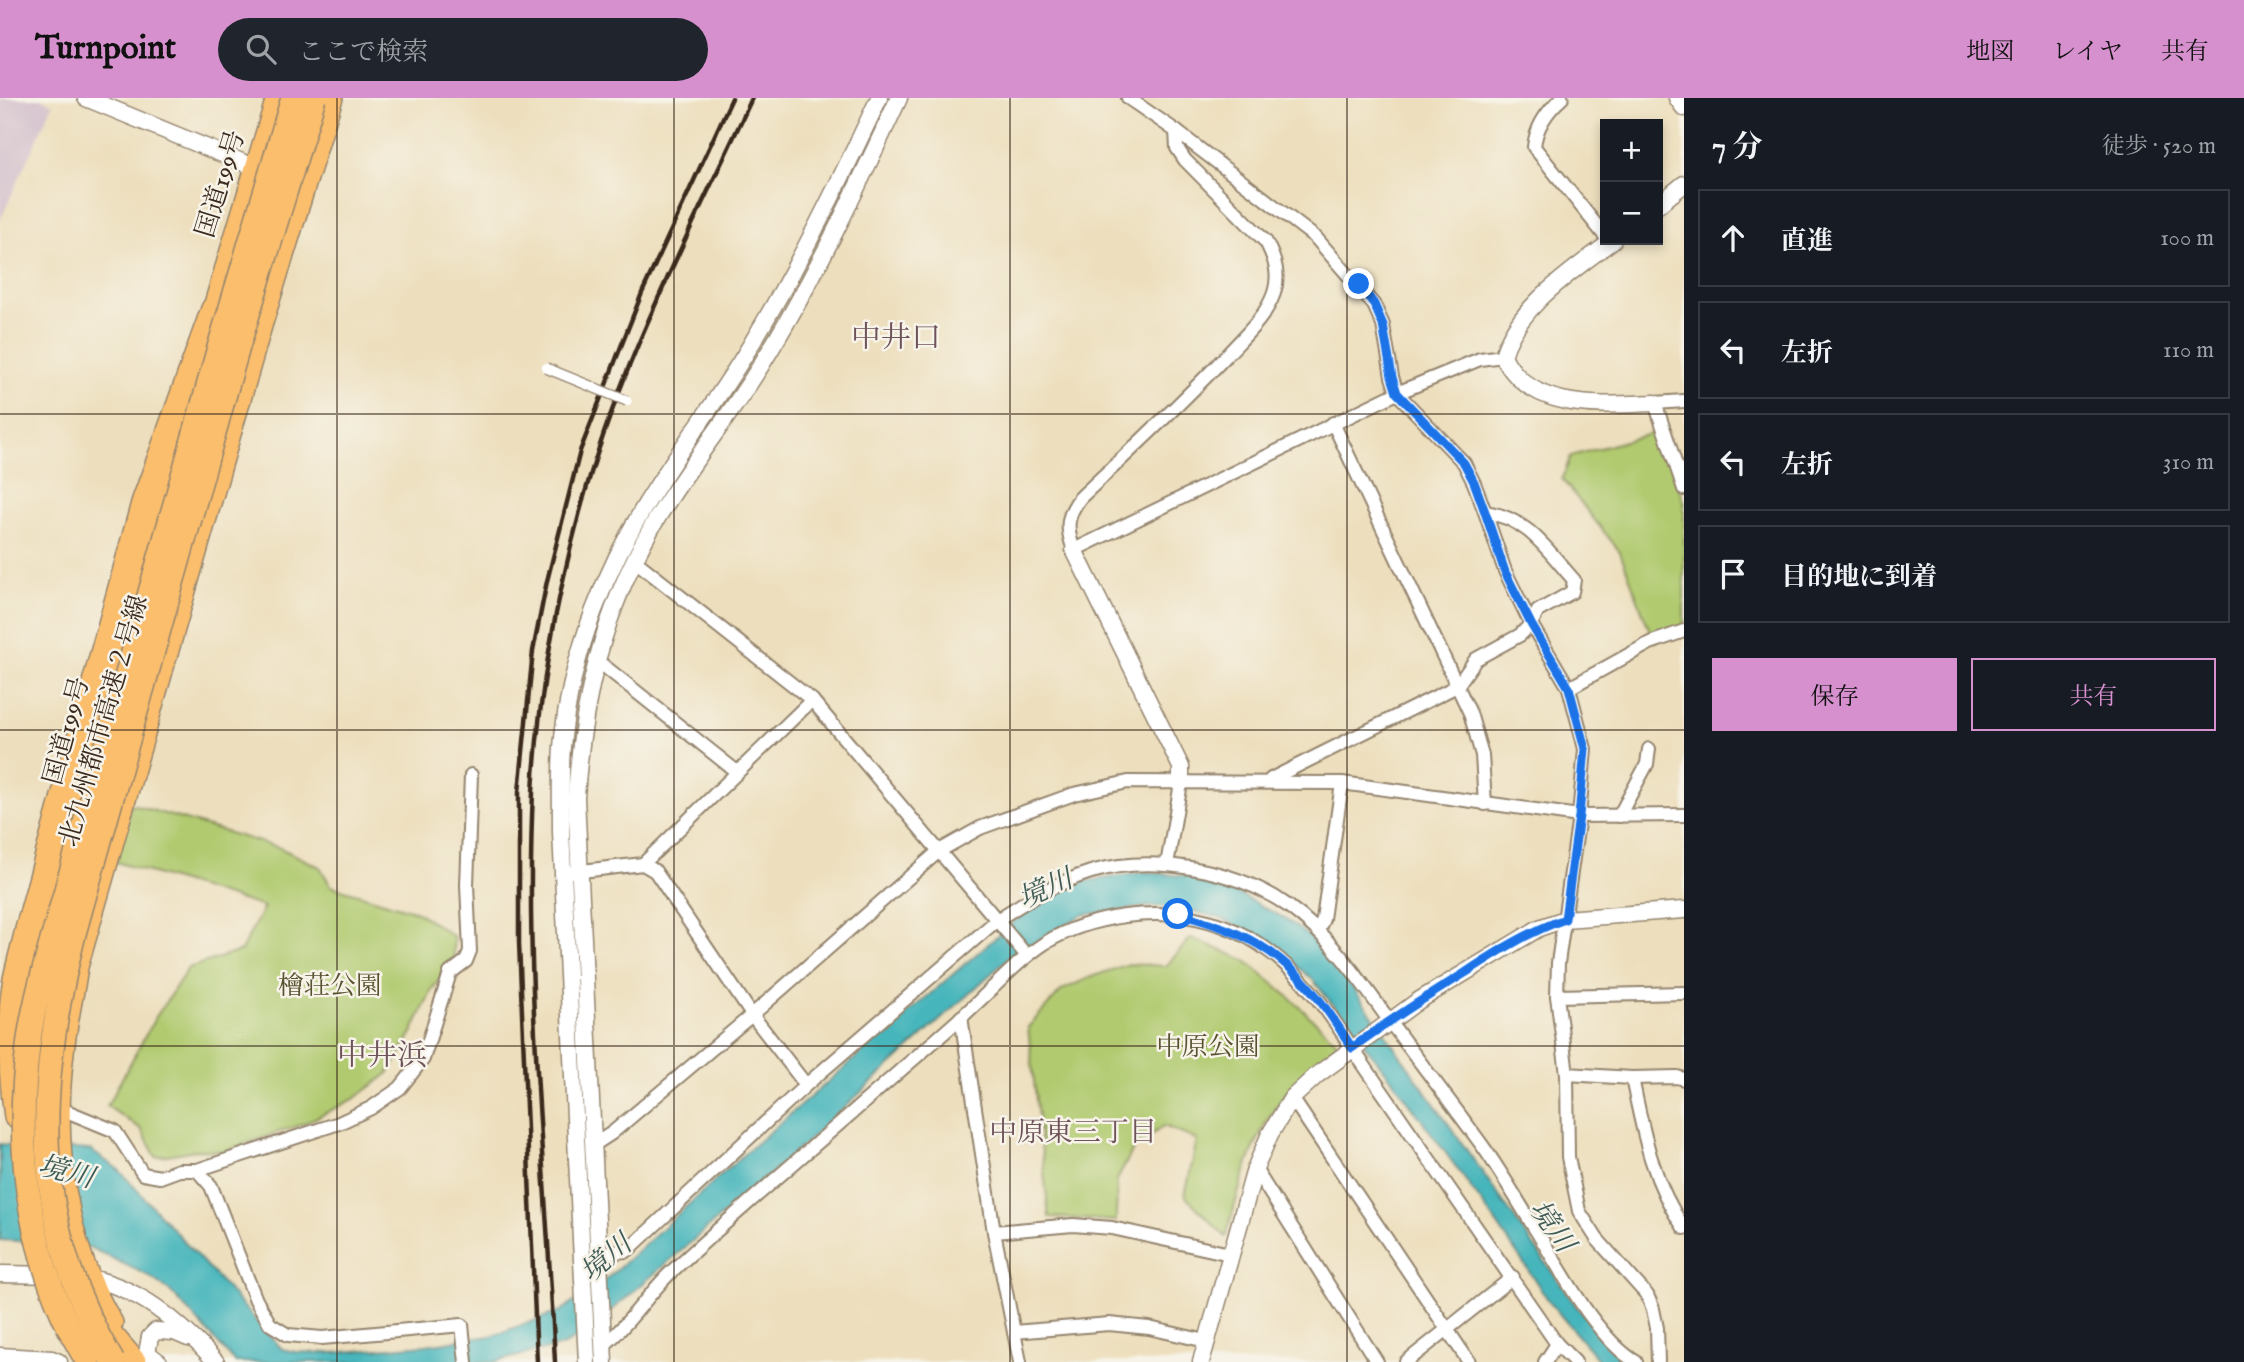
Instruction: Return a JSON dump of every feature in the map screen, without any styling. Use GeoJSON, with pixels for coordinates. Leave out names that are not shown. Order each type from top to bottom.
{"type":"FeatureCollection","features":[{"type":"Feature","properties":{"kind":"highway","name":"国道199号"},"geometry":{"type":"LineString","coordinates":[[146,1360],[86,1304],[56,1254],[37,1201],[19,1113],[20,1034],[35,953],[213,309],[277,98]]}},
{"type":"Feature","properties":{"kind":"highway","name":"北九州都市高速２号線"},"geometry":{"type":"LineString","coordinates":[[113,1362],[80,1298],[63,1252],[52,1205],[46,1154],[46,1099],[66,926],[220,344],[293,98]]}},
{"type":"Feature","properties":{"kind":"highway","name":"北九州都市高速２号線"},"geometry":{"type":"LineString","coordinates":[[88,1362],[60,1310],[43,1262],[30,1208],[24,1156],[23,1098],[28,1046],[39,988],[66,926],[314,98]]}},
{"type":"Feature","properties":{"kind":"highway"},"geometry":{"type":"LineString","coordinates":[[146,1360],[120,1337],[102,1306],[81,1255],[61,1163],[59,1116],[63,1051],[78,967],[261,326],[332,98]]}},
{"type":"Feature","properties":{"kind":"highway"},"geometry":{"type":"LineString","coordinates":[[24,1156],[12,1079],[11,1035],[15,980],[143,503],[213,309]]}},
{"type":"Feature","properties":{"kind":"street"},"geometry":{"type":"LineString","coordinates":[[86,98],[304,187]]}},
{"type":"Feature","properties":{"kind":"street"},"geometry":{"type":"LineString","coordinates":[[603,1354],[592,1146],[571,872],[561,786],[562,745],[570,689],[584,638],[621,549],[656,487],[748,351],[822,219],[879,98]]}},
{"type":"Feature","properties":{"kind":"street"},"geometry":{"type":"LineString","coordinates":[[586,1362],[571,872],[579,745],[587,695],[612,612],[634,559],[674,492],[762,364],[803,294],[839,227],[899,98]]}},
{"type":"Feature","properties":{"kind":"street"},"geometry":{"type":"LineString","coordinates":[[1128,98],[1176,131],[1316,238],[1374,304],[1383,325],[1397,393],[1464,463],[1474,482],[1505,572],[1531,624],[1569,688],[1585,749],[1557,996],[1567,1074],[1568,1157],[1579,1211],[1597,1239],[1647,1295],[1657,1328],[1658,1362]]}},
{"type":"Feature","properties":{"kind":"street"},"geometry":{"type":"LineString","coordinates":[[1562,98],[1550,109],[1536,131],[1534,147],[1600,228]]}},
{"type":"Feature","properties":{"kind":"street"},"geometry":{"type":"LineString","coordinates":[[1677,98],[1684,108]]}},
{"type":"Feature","properties":{"kind":"street"},"geometry":{"type":"LineString","coordinates":[[1167,865],[1181,783],[1181,767],[1074,550],[1067,523],[1080,498],[1186,399],[1259,320],[1275,291],[1277,274],[1274,257],[1266,242],[1185,160],[1177,148],[1176,131]]}},
{"type":"Feature","properties":{"kind":"street"},"geometry":{"type":"LineString","coordinates":[[1663,201],[1684,184]]}},
{"type":"Feature","properties":{"kind":"street"},"geometry":{"type":"LineString","coordinates":[[1602,245],[1541,298],[1507,340],[1503,356],[1511,373],[1523,384],[1542,394],[1593,405],[1684,401]]}},
{"type":"Feature","properties":{"kind":"street"},"geometry":{"type":"LineString","coordinates":[[1074,550],[1397,393],[1480,359],[1503,356]]}},
{"type":"Feature","properties":{"kind":"street"},"geometry":{"type":"LineString","coordinates":[[546,368],[627,401]]}},
{"type":"Feature","properties":{"kind":"street"},"geometry":{"type":"LineString","coordinates":[[1655,403],[1684,489]]}},
{"type":"Feature","properties":{"kind":"street"},"geometry":{"type":"LineString","coordinates":[[1333,424],[1470,713],[1482,755],[1485,804]]}},
{"type":"Feature","properties":{"kind":"street"},"geometry":{"type":"LineString","coordinates":[[1268,781],[1457,686],[1476,659],[1520,635],[1531,624],[1538,611],[1572,592],[1574,580],[1525,525],[1501,514],[1485,512]]}},
{"type":"Feature","properties":{"kind":"street"},"geometry":{"type":"LineString","coordinates":[[634,559],[812,700],[1025,955]]}},
{"type":"Feature","properties":{"kind":"street"},"geometry":{"type":"LineString","coordinates":[[1569,688],[1650,643],[1684,631]]}},
{"type":"Feature","properties":{"kind":"street"},"geometry":{"type":"LineString","coordinates":[[596,662],[737,772]]}},
{"type":"Feature","properties":{"kind":"street"},"geometry":{"type":"LineString","coordinates":[[643,864],[812,700]]}},
{"type":"Feature","properties":{"kind":"street"},"geometry":{"type":"LineString","coordinates":[[1619,816],[1647,764],[1649,749]]}},
{"type":"Feature","properties":{"kind":"street"},"geometry":{"type":"LineString","coordinates":[[19,1113],[59,1116],[115,1131],[143,1174],[160,1177],[179,1170],[197,1170],[339,1124],[371,1108],[400,1088],[423,1059],[450,973],[466,961],[470,951],[467,886],[471,775]]}},
{"type":"Feature","properties":{"kind":"street"},"geometry":{"type":"LineString","coordinates":[[592,1146],[612,1133],[752,1015],[939,851],[980,828],[1074,794],[1128,782],[1342,783],[1579,816],[1684,815]]}},
{"type":"Feature","properties":{"kind":"street"},"geometry":{"type":"LineString","coordinates":[[1318,932],[1323,919],[1342,783]]}},
{"type":"Feature","properties":{"kind":"street"},"geometry":{"type":"LineString","coordinates":[[571,872],[643,864],[655,871],[752,1015],[806,1085]]}},
{"type":"Feature","properties":{"kind":"street"},"geometry":{"type":"LineString","coordinates":[[598,1253],[627,1251],[806,1085],[1031,897],[1094,871],[1167,865],[1196,869],[1261,889],[1288,906],[1342,957],[1387,1023],[1484,1149],[1579,1298],[1608,1338],[1636,1362]]}},
{"type":"Feature","properties":{"kind":"street"},"geometry":{"type":"LineString","coordinates":[[1201,1362],[1255,1169],[1270,1134],[1292,1098],[1317,1074],[1418,1001],[1539,928],[1565,919],[1684,910]]}},
{"type":"Feature","properties":{"kind":"street"},"geometry":{"type":"LineString","coordinates":[[603,1354],[613,1338],[669,1274],[961,1017],[1025,955],[1072,929],[1102,919],[1140,914],[1178,914],[1214,922],[1248,936],[1308,984],[1354,1046],[1557,1344],[1575,1362]]}},
{"type":"Feature","properties":{"kind":"street"},"geometry":{"type":"LineString","coordinates":[[1557,996],[1684,993]]}},
{"type":"Feature","properties":{"kind":"street"},"geometry":{"type":"LineString","coordinates":[[961,1017],[994,1232],[1020,1362]]}},
{"type":"Feature","properties":{"kind":"street"},"geometry":{"type":"LineString","coordinates":[[1567,1074],[1684,1079]]}},
{"type":"Feature","properties":{"kind":"street"},"geometry":{"type":"LineString","coordinates":[[1632,1078],[1648,1156],[1665,1197],[1684,1228]]}},
{"type":"Feature","properties":{"kind":"street"},"geometry":{"type":"LineString","coordinates":[[1292,1098],[1469,1362]]}},
{"type":"Feature","properties":{"kind":"street"},"geometry":{"type":"LineString","coordinates":[[1255,1169],[1377,1362]]}},
{"type":"Feature","properties":{"kind":"street"},"geometry":{"type":"LineString","coordinates":[[197,1170],[211,1186],[256,1300],[270,1324],[288,1335],[322,1338],[462,1325],[466,1362]]}},
{"type":"Feature","properties":{"kind":"street"},"geometry":{"type":"LineString","coordinates":[[994,1232],[1073,1225],[1112,1228],[1230,1254]]}},
{"type":"Feature","properties":{"kind":"street"},"geometry":{"type":"LineString","coordinates":[[0,1274],[67,1275],[89,1278],[120,1288],[150,1302],[200,1344],[216,1362]]}},
{"type":"Feature","properties":{"kind":"street"},"geometry":{"type":"LineString","coordinates":[[1406,1362],[1513,1278]]}},
{"type":"Feature","properties":{"kind":"street"},"geometry":{"type":"LineString","coordinates":[[1014,1332],[1109,1324],[1149,1328],[1206,1341]]}},
{"type":"Feature","properties":{"kind":"street"},"geometry":{"type":"LineString","coordinates":[[146,1360],[147,1345],[156,1331],[174,1332],[200,1344]]}},
{"type":"Feature","properties":{"kind":"street"},"geometry":{"type":"LineString","coordinates":[[1545,1362],[1557,1344]]}},
{"type":"Feature","properties":{"kind":"street"},"geometry":{"type":"LineString","coordinates":[[0,1356],[52,1359],[59,1362]]}},
{"type":"Feature","properties":{"kind":"shaded area"},"geometry":{"type":"Polygon","coordinates":[[[0,98],[40,98],[53,104],[0,220],[0,98]]]}},
{"type":"Feature","properties":{"kind":"green space"},"geometry":{"type":"Polygon","coordinates":[[[1661,431],[1684,502],[1684,629],[1654,642],[1620,552],[1562,479],[1571,456],[1661,431]]]}},
{"type":"Feature","properties":{"kind":"green space","name":"檜荘公園"},"geometry":{"type":"Polygon","coordinates":[[[131,804],[280,848],[320,867],[331,886],[417,912],[453,936],[454,962],[432,989],[413,1031],[388,1074],[354,1099],[305,1123],[225,1151],[196,1150],[156,1157],[141,1129],[107,1106],[154,1020],[188,968],[241,951],[264,907],[116,862],[131,804]]]}},
{"type":"Feature","properties":{"kind":"green space","name":"中原公園"},"geometry":{"type":"Polygon","coordinates":[[[1191,938],[1245,960],[1338,1043],[1293,1085],[1265,1125],[1249,1161],[1226,1237],[1185,1196],[1197,1140],[1164,1126],[1135,1146],[1117,1180],[1116,1221],[1049,1217],[1028,1027],[1062,990],[1129,964],[1166,966],[1191,938]]]}},
{"type":"Feature","properties":{"kind":"water","name":"境川"},"geometry":{"type":"Polygon","coordinates":[[[1147,872],[1200,878],[1225,887],[1284,918],[1309,936],[1344,975],[1576,1306],[1626,1362],[1600,1362],[1551,1304],[1495,1221],[1395,1083],[1313,980],[1288,958],[1251,933],[1220,918],[1177,907],[1154,906],[1082,915],[1007,959],[790,1157],[583,1335],[564,1345],[493,1362],[235,1362],[172,1293],[149,1276],[91,1248],[0,1240],[0,1144],[90,1150],[119,1170],[282,1349],[332,1353],[491,1336],[559,1312],[602,1283],[744,1154],[1023,914],[1081,882],[1147,872]]]}},
{"type":"Feature","properties":{"kind":"railway"},"geometry":{"type":"LineString","coordinates":[[537,1362],[519,943],[519,792],[533,651],[547,581],[580,451],[642,293],[732,98]]}},
{"type":"Feature","properties":{"kind":"railway"},"geometry":{"type":"LineString","coordinates":[[555,1362],[531,935],[533,792],[543,687],[570,549],[613,407],[656,303],[752,98]]}},
{"type":"Feature","properties":{"kind":"district","name":"中井口"},"geometry":{"type":"Point","coordinates":[896,339]}},
{"type":"Feature","properties":{"kind":"district","name":"中井浜"},"geometry":{"type":"Point","coordinates":[382,1057]}},
{"type":"Feature","properties":{"kind":"district","name":"中原東三丁目"},"geometry":{"type":"Point","coordinates":[1073,1133]}},
{"type":"Feature","properties":{"kind":"route"},"geometry":{"type":"LineString","coordinates":[[1178,914],[1214,922],[1248,936],[1280,959],[1308,984],[1352,1048],[1418,1001],[1507,946],[1539,928],[1565,919],[1585,749],[1569,688],[1531,624],[1505,572],[1474,482],[1464,463],[1397,393],[1383,325],[1374,304],[1359,284]]}}]}
